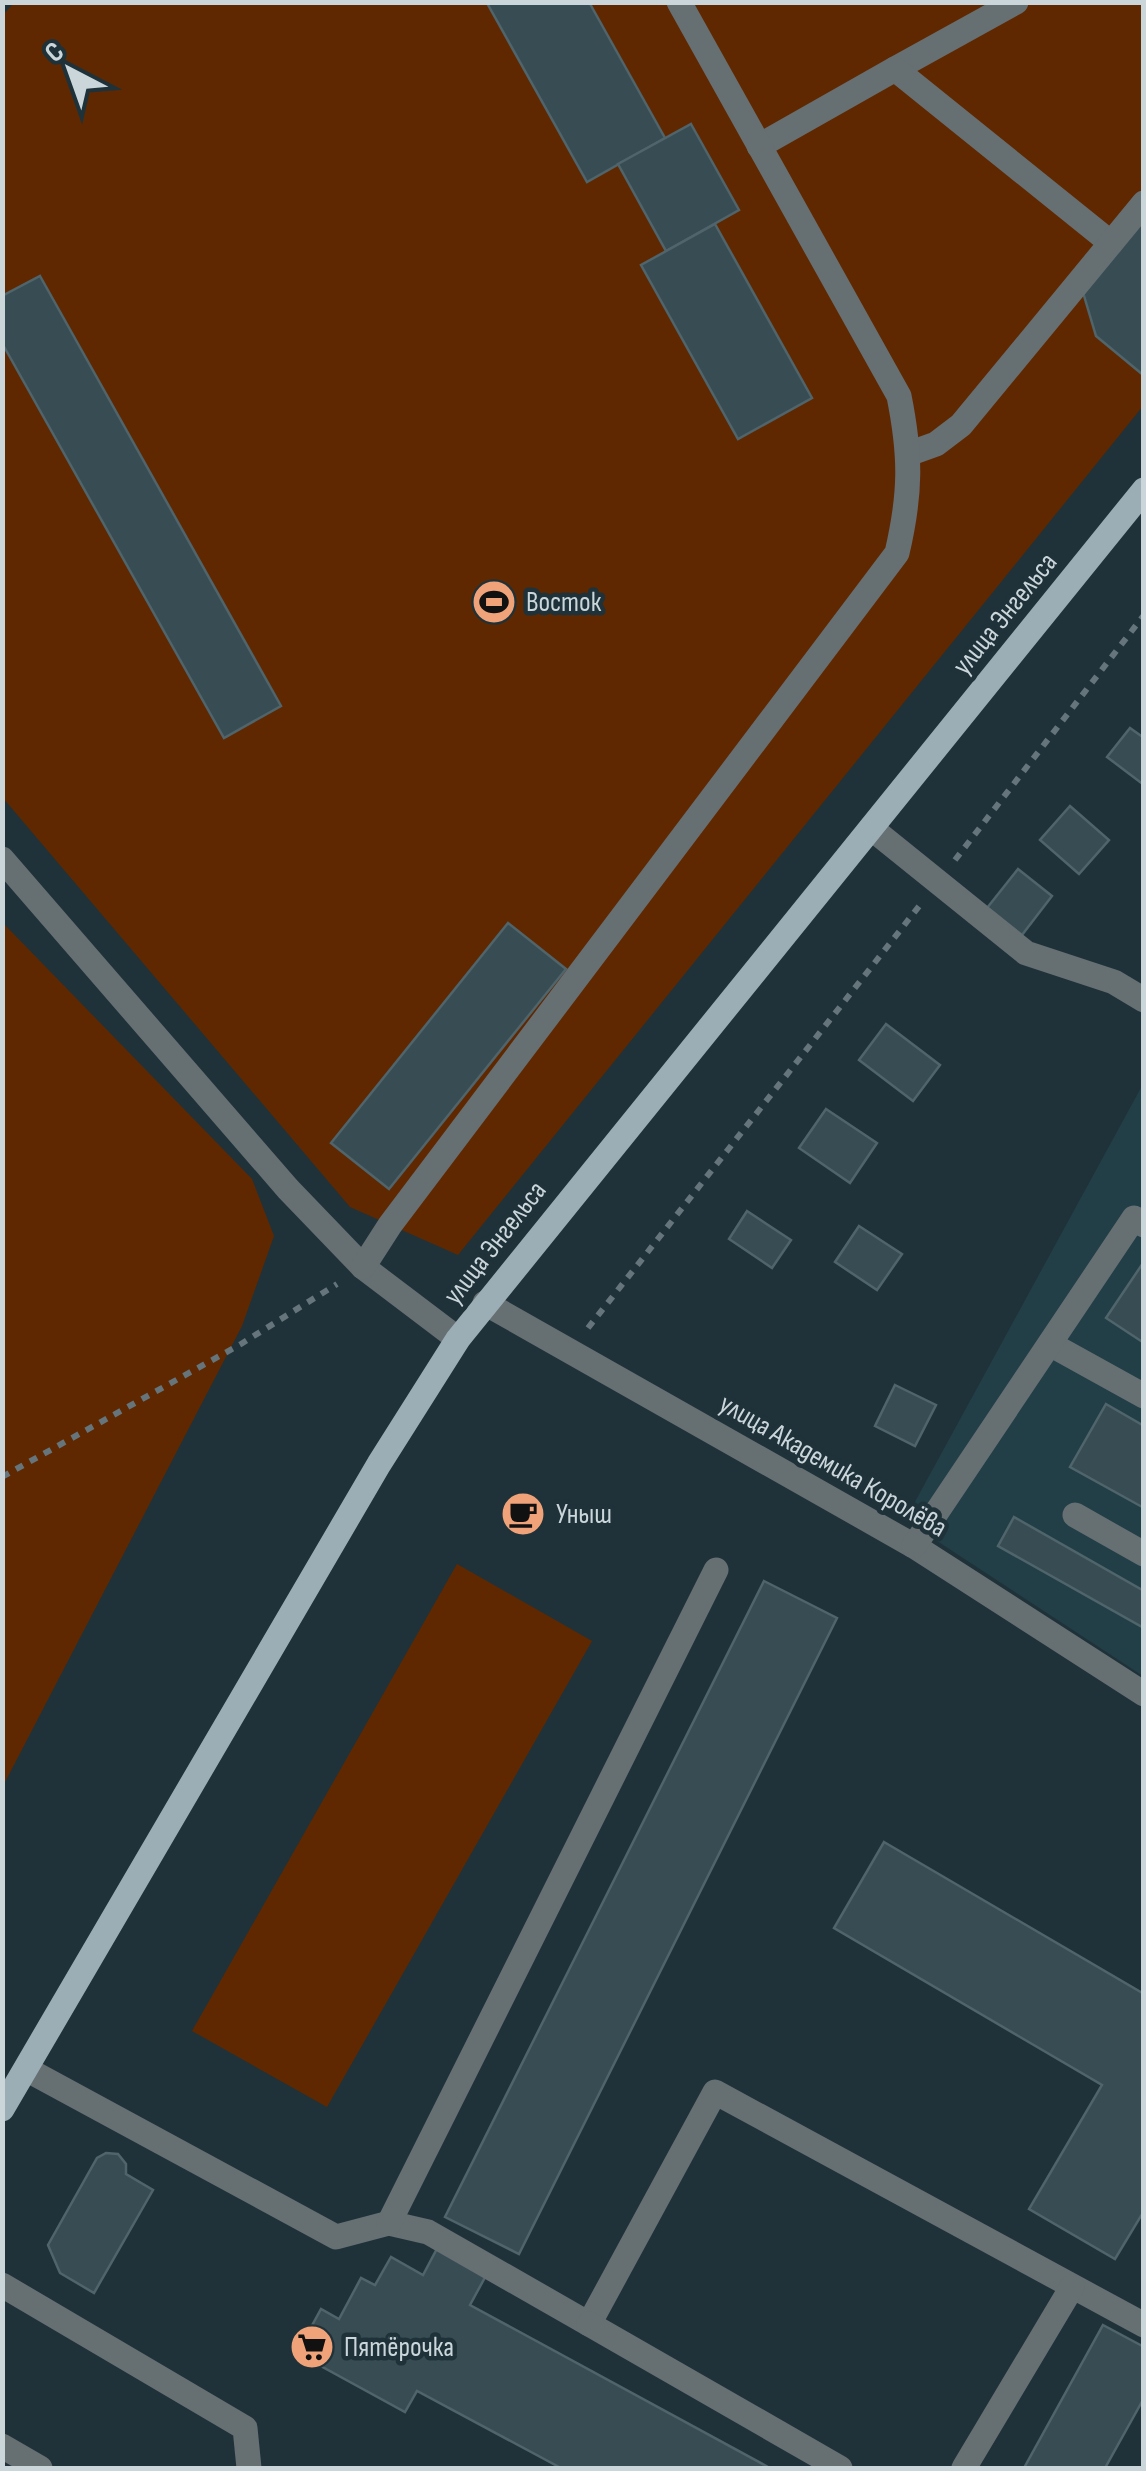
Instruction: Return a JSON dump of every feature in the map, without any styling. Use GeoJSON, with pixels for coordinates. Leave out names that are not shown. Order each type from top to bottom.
{"type":"FeatureCollection","features":[{"type":"Feature","properties":{"kind":"main road","name":"улица Энгельса"},"geometry":{"type":"LineString","coordinates":[[2,2110],[359,1498],[458,1339],[1144,490]]}},
{"type":"Feature","properties":{"kind":"street"},"geometry":{"type":"LineString","coordinates":[[363,1267],[390,1225],[897,553],[909,503],[911,454],[899,396],[679,2]]}},
{"type":"Feature","properties":{"kind":"street"},"geometry":{"type":"LineString","coordinates":[[759,146],[1016,2]]}},
{"type":"Feature","properties":{"kind":"street"},"geometry":{"type":"LineString","coordinates":[[895,69],[1111,242]]}},
{"type":"Feature","properties":{"kind":"street"},"geometry":{"type":"LineString","coordinates":[[911,454],[936,444],[961,425],[1144,203]]}},
{"type":"Feature","properties":{"kind":"street"},"geometry":{"type":"LineString","coordinates":[[871,828],[1026,953],[1114,982],[1144,1000]]}},
{"type":"Feature","properties":{"kind":"street"},"geometry":{"type":"LineString","coordinates":[[2,859],[288,1188],[363,1267],[458,1339]]}},
{"type":"Feature","properties":{"kind":"street"},"geometry":{"type":"LineString","coordinates":[[914,1546],[1134,1218],[1144,1226]]}},
{"type":"Feature","properties":{"kind":"street","name":"улица Академика Королёва"},"geometry":{"type":"LineString","coordinates":[[485,1303],[914,1546],[1144,1694]]}},
{"type":"Feature","properties":{"kind":"street"},"geometry":{"type":"LineString","coordinates":[[1050,1344],[1144,1396]]}},
{"type":"Feature","properties":{"kind":"street"},"geometry":{"type":"LineString","coordinates":[[1074,1515],[1144,1554]]}},
{"type":"Feature","properties":{"kind":"street"},"geometry":{"type":"LineString","coordinates":[[389,2223],[716,1570]]}},
{"type":"Feature","properties":{"kind":"street"},"geometry":{"type":"LineString","coordinates":[[26,2069],[336,2237],[389,2223],[428,2232],[840,2468]]}},
{"type":"Feature","properties":{"kind":"street"},"geometry":{"type":"LineString","coordinates":[[588,2324],[715,2092],[1144,2325]]}},
{"type":"Feature","properties":{"kind":"street"},"geometry":{"type":"LineString","coordinates":[[2,2285],[246,2428],[248,2468]]}},
{"type":"Feature","properties":{"kind":"street"},"geometry":{"type":"LineString","coordinates":[[964,2468],[1072,2287]]}},
{"type":"Feature","properties":{"kind":"street"},"geometry":{"type":"LineString","coordinates":[[2,2446],[40,2468]]}},
{"type":"Feature","properties":{"kind":"path"},"geometry":{"type":"LineString","coordinates":[[570,1350],[1144,615]]}},
{"type":"Feature","properties":{"kind":"path"},"geometry":{"type":"LineString","coordinates":[[2,1477],[241,1344],[363,1267]]}},
{"type":"Feature","properties":{"kind":"shaded area","name":"Восток"},"geometry":{"type":"Polygon","coordinates":[[[14,3],[1143,3],[1143,406],[458,1255],[350,1207],[3,798],[2,16],[14,3]]]}},
{"type":"Feature","properties":{"kind":"shaded area"},"geometry":{"type":"Polygon","coordinates":[[[3,923],[252,1179],[274,1236],[242,1326],[3,1786],[3,923]]]}},
{"type":"Feature","properties":{"kind":"shaded area"},"geometry":{"type":"Polygon","coordinates":[[[1143,1084],[1143,1676],[905,1520],[1143,1084]]]}},
{"type":"Feature","properties":{"kind":"shaded area"},"geometry":{"type":"Polygon","coordinates":[[[457,1564],[592,1641],[327,2107],[192,2031],[457,1564]]]}},
{"type":"Feature","properties":{"kind":"building"},"geometry":{"type":"Polygon","coordinates":[[[589,2],[665,138],[587,182],[487,3],[589,2]]]}},
{"type":"Feature","properties":{"kind":"building"},"geometry":{"type":"Polygon","coordinates":[[[691,124],[739,210],[666,251],[618,164],[691,124]]]}},
{"type":"Feature","properties":{"kind":"building"},"geometry":{"type":"Polygon","coordinates":[[[1144,212],[1142,374],[1096,336],[1082,289],[1144,212]]]}},
{"type":"Feature","properties":{"kind":"building"},"geometry":{"type":"Polygon","coordinates":[[[715,224],[812,398],[738,439],[641,265],[715,224]]]}},
{"type":"Feature","properties":{"kind":"building"},"geometry":{"type":"Polygon","coordinates":[[[40,276],[281,706],[224,738],[2,343],[2,296],[40,276]]]}},
{"type":"Feature","properties":{"kind":"building"},"geometry":{"type":"Polygon","coordinates":[[[1130,728],[1144,738],[1144,785],[1107,757],[1130,728]]]}},
{"type":"Feature","properties":{"kind":"building"},"geometry":{"type":"Polygon","coordinates":[[[1070,806],[1109,840],[1079,874],[1040,840],[1070,806]]]}},
{"type":"Feature","properties":{"kind":"building"},"geometry":{"type":"Polygon","coordinates":[[[1018,869],[1052,896],[1022,935],[987,908],[1018,869]]]}},
{"type":"Feature","properties":{"kind":"building"},"geometry":{"type":"Polygon","coordinates":[[[508,923],[566,969],[389,1189],[331,1143],[508,923]]]}},
{"type":"Feature","properties":{"kind":"building"},"geometry":{"type":"Polygon","coordinates":[[[886,1024],[940,1065],[913,1101],[859,1060],[886,1024]]]}},
{"type":"Feature","properties":{"kind":"building"},"geometry":{"type":"Polygon","coordinates":[[[826,1109],[877,1143],[850,1183],[799,1148],[826,1109]]]}},
{"type":"Feature","properties":{"kind":"building"},"geometry":{"type":"Polygon","coordinates":[[[747,1211],[791,1240],[772,1268],[729,1239],[747,1211]]]}},
{"type":"Feature","properties":{"kind":"building"},"geometry":{"type":"Polygon","coordinates":[[[859,1226],[902,1254],[877,1290],[835,1262],[859,1226]]]}},
{"type":"Feature","properties":{"kind":"building"},"geometry":{"type":"Polygon","coordinates":[[[1144,1263],[1144,1343],[1106,1318],[1144,1263]]]}},
{"type":"Feature","properties":{"kind":"building"},"geometry":{"type":"Polygon","coordinates":[[[895,1385],[936,1405],[915,1446],[875,1426],[895,1385]]]}},
{"type":"Feature","properties":{"kind":"building"},"geometry":{"type":"Polygon","coordinates":[[[1106,1404],[1144,1426],[1144,1508],[1070,1467],[1106,1404]]]}},
{"type":"Feature","properties":{"kind":"building"},"geometry":{"type":"Polygon","coordinates":[[[1014,1517],[1144,1591],[1144,1628],[998,1546],[1014,1517]]]}},
{"type":"Feature","properties":{"kind":"building"},"geometry":{"type":"Polygon","coordinates":[[[764,1581],[837,1618],[519,2254],[445,2217],[764,1581]]]}},
{"type":"Feature","properties":{"kind":"building"},"geometry":{"type":"Polygon","coordinates":[[[884,1842],[1144,1994],[1144,2211],[1115,2259],[1029,2209],[1102,2085],[834,1928],[884,1842]]]}},
{"type":"Feature","properties":{"kind":"building"},"geometry":{"type":"Polygon","coordinates":[[[106,2153],[118,2154],[126,2164],[126,2174],[153,2190],[94,2293],[60,2273],[48,2245],[97,2158],[106,2153]]]}},
{"type":"Feature","properties":{"kind":"building"},"geometry":{"type":"Polygon","coordinates":[[[440,2243],[489,2270],[470,2305],[770,2468],[561,2468],[417,2391],[405,2412],[297,2353],[321,2309],[339,2319],[361,2278],[375,2285],[391,2257],[423,2275],[440,2243]]]}},
{"type":"Feature","properties":{"kind":"building"},"geometry":{"type":"Polygon","coordinates":[[[1103,2325],[1144,2347],[1144,2398],[1105,2468],[1024,2468],[1103,2325]]]}},
{"type":"Feature","properties":{"kind":"place","name":"Восток"},"geometry":{"type":"Point","coordinates":[494,602]}},
{"type":"Feature","properties":{"kind":"place","name":"Уныш"},"geometry":{"type":"Point","coordinates":[523,1514]}},
{"type":"Feature","properties":{"kind":"place","name":"Пятёрочка"},"geometry":{"type":"Point","coordinates":[312,2347]}}]}
